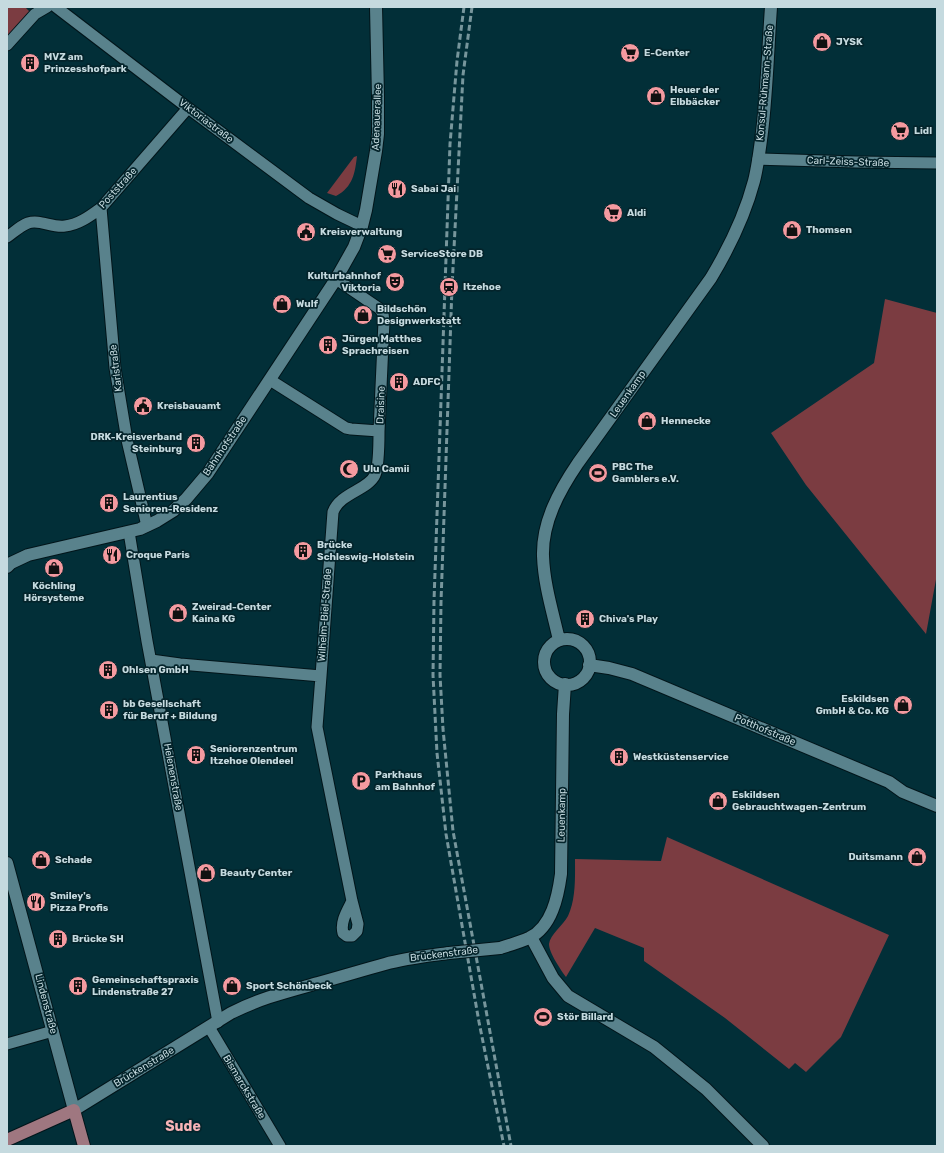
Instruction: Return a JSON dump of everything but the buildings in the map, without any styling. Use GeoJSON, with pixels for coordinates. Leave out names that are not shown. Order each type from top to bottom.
{"type":"FeatureCollection","features":[{"type":"Feature","properties":{"kind":"main road"},"geometry":{"type":"LineString","coordinates":[[7,1140],[74,1110]]}},
{"type":"Feature","properties":{"kind":"main road","name":"Lindenstraße"},"geometry":{"type":"LineString","coordinates":[[74,1110],[84,1146]]}},
{"type":"Feature","properties":{"kind":"street"},"geometry":{"type":"LineString","coordinates":[[7,45],[31,18],[47,7]]}},
{"type":"Feature","properties":{"kind":"street","name":"Viktoriastraße"},"geometry":{"type":"LineString","coordinates":[[56,7],[309,198],[362,226]]}},
{"type":"Feature","properties":{"kind":"street","name":"Adenauerallee"},"geometry":{"type":"LineString","coordinates":[[362,226],[373,173],[378,134],[376,7]]}},
{"type":"Feature","properties":{"kind":"street","name":"Konsul-Rühmann-Straße"},"geometry":{"type":"LineString","coordinates":[[758,159],[765,94],[771,7]]}},
{"type":"Feature","properties":{"kind":"street","name":"Poststraße"},"geometry":{"type":"LineString","coordinates":[[7,237],[26,224],[33,222],[52,226],[65,226],[83,220],[101,208],[188,108]]}},
{"type":"Feature","properties":{"kind":"street","name":"Carl-Zeiss-Straße"},"geometry":{"type":"LineString","coordinates":[[758,159],[937,163]]}},
{"type":"Feature","properties":{"kind":"street","name":"Leuenkamp"},"geometry":{"type":"LineString","coordinates":[[559,640],[546,584],[543,556],[546,531],[553,506],[578,463],[702,290],[724,255],[747,205],[758,159]]}},
{"type":"Feature","properties":{"kind":"street","name":"Karlstraße"},"geometry":{"type":"LineString","coordinates":[[101,208],[115,368],[128,440],[147,526]]}},
{"type":"Feature","properties":{"kind":"street","name":"Bahnhofstraße"},"geometry":{"type":"LineString","coordinates":[[8,563],[28,555],[129,532],[147,526],[173,511],[186,499],[214,463],[336,280],[354,247],[362,226]]}},
{"type":"Feature","properties":{"kind":"street","name":"Draisine"},"geometry":{"type":"LineString","coordinates":[[270,380],[346,428],[379,431],[384,322],[383,314],[380,309],[336,280]]}},
{"type":"Feature","properties":{"kind":"street","name":"Wilhelm-Biel-Straße"},"geometry":{"type":"LineString","coordinates":[[352,901],[317,727],[333,512],[341,501],[371,481],[375,476],[377,470],[379,431]]}},
{"type":"Feature","properties":{"kind":"street","name":"Helenenstraße"},"geometry":{"type":"LineString","coordinates":[[129,532],[213,1024]]}},
{"type":"Feature","properties":{"kind":"street"},"geometry":{"type":"LineString","coordinates":[[570,639],[581,644],[588,653],[589,665],[587,673],[581,679],[574,683],[565,684],[559,683],[548,674],[544,661],[548,648],[559,640],[570,639]]}},
{"type":"Feature","properties":{"kind":"street","name":"Wilhelm-Biel-Straße"},"geometry":{"type":"LineString","coordinates":[[151,660],[180,664],[320,676]]}},
{"type":"Feature","properties":{"kind":"street","name":"Potthofstraße"},"geometry":{"type":"LineString","coordinates":[[589,665],[632,674],[889,782],[903,792],[937,806]]}},
{"type":"Feature","properties":{"kind":"street","name":"Leuenkamp"},"geometry":{"type":"LineString","coordinates":[[531,937],[542,928],[549,918],[559,889],[562,838],[563,714],[565,684]]}},
{"type":"Feature","properties":{"kind":"street","name":"Lindenstraße"},"geometry":{"type":"LineString","coordinates":[[7,863],[74,1110]]}},
{"type":"Feature","properties":{"kind":"street"},"geometry":{"type":"LineString","coordinates":[[531,937],[553,978],[568,996],[654,1047],[706,1089],[763,1146]]}},
{"type":"Feature","properties":{"kind":"street","name":"Brückenstraße"},"geometry":{"type":"LineString","coordinates":[[74,1110],[213,1024],[247,1005],[289,990],[408,958],[500,948],[531,937]]}},
{"type":"Feature","properties":{"kind":"street","name":"Bismarckstraße"},"geometry":{"type":"LineString","coordinates":[[213,1024],[280,1146]]}},
{"type":"Feature","properties":{"kind":"street"},"geometry":{"type":"LineString","coordinates":[[7,1044],[53,1031]]}},
{"type":"Feature","properties":{"kind":"shaded area"},"geometry":{"type":"Polygon","coordinates":[[[7,7],[25,7],[31,13],[7,40],[7,7]]]}},
{"type":"Feature","properties":{"kind":"shaded area"},"geometry":{"type":"Polygon","coordinates":[[[357,156],[354,174],[350,184],[336,196],[327,193],[354,157],[357,156]]]}},
{"type":"Feature","properties":{"kind":"shaded area"},"geometry":{"type":"Polygon","coordinates":[[[885,299],[937,313],[937,574],[926,634],[806,485],[771,433],[874,363],[885,299]]]}},
{"type":"Feature","properties":{"kind":"shaded area"},"geometry":{"type":"Polygon","coordinates":[[[667,837],[889,935],[841,1037],[806,1072],[795,1063],[789,1069],[725,1018],[644,961],[644,948],[595,928],[566,977],[556,961],[549,944],[571,909],[574,888],[575,859],[661,861],[667,837]]]}},
{"type":"Feature","properties":{"kind":"railway"},"geometry":{"type":"LineString","coordinates":[[464,7],[457,61],[450,144],[434,601],[433,675],[437,753],[446,834],[479,1022],[504,1146]]}},
{"type":"Feature","properties":{"kind":"railway"},"geometry":{"type":"LineString","coordinates":[[472,7],[463,75],[452,287],[441,602],[440,675],[443,729],[453,831],[511,1146]]}},
{"type":"Feature","properties":{"kind":"place","name":"JYSK"},"geometry":{"type":"Point","coordinates":[822,42]}},
{"type":"Feature","properties":{"kind":"place","name":"E-Center"},"geometry":{"type":"Point","coordinates":[630,53]}},
{"type":"Feature","properties":{"kind":"place","name":"MVZ am Prinzesshofpark"},"geometry":{"type":"Point","coordinates":[30,63]}},
{"type":"Feature","properties":{"kind":"place","name":"Heuer der Elbbäcker"},"geometry":{"type":"Point","coordinates":[656,96]}},
{"type":"Feature","properties":{"kind":"place","name":"Lidl"},"geometry":{"type":"Point","coordinates":[900,131]}},
{"type":"Feature","properties":{"kind":"place","name":"Sabai Jai"},"geometry":{"type":"Point","coordinates":[397,189]}},
{"type":"Feature","properties":{"kind":"place","name":"Aldi"},"geometry":{"type":"Point","coordinates":[613,213]}},
{"type":"Feature","properties":{"kind":"place","name":"Thomsen"},"geometry":{"type":"Point","coordinates":[792,230]}},
{"type":"Feature","properties":{"kind":"place","name":"Kreisverwaltung"},"geometry":{"type":"Point","coordinates":[306,232]}},
{"type":"Feature","properties":{"kind":"place","name":"ServiceStore DB"},"geometry":{"type":"Point","coordinates":[387,254]}},
{"type":"Feature","properties":{"kind":"place","name":"Kulturbahnhof Viktoria"},"geometry":{"type":"Point","coordinates":[395,282]}},
{"type":"Feature","properties":{"kind":"place","name":"Itzehoe"},"geometry":{"type":"Point","coordinates":[449,287]}},
{"type":"Feature","properties":{"kind":"place","name":"Wulf"},"geometry":{"type":"Point","coordinates":[282,304]}},
{"type":"Feature","properties":{"kind":"place","name":"Bildschön Designwerkstatt"},"geometry":{"type":"Point","coordinates":[363,315]}},
{"type":"Feature","properties":{"kind":"place","name":"Jürgen Matthes Sprachreisen"},"geometry":{"type":"Point","coordinates":[328,345]}},
{"type":"Feature","properties":{"kind":"place","name":"ADFC"},"geometry":{"type":"Point","coordinates":[399,382]}},
{"type":"Feature","properties":{"kind":"place","name":"Kreisbauamt"},"geometry":{"type":"Point","coordinates":[143,406]}},
{"type":"Feature","properties":{"kind":"place","name":"Hennecke"},"geometry":{"type":"Point","coordinates":[647,421]}},
{"type":"Feature","properties":{"kind":"place","name":"DRK-Kreisverband Steinburg"},"geometry":{"type":"Point","coordinates":[196,443]}},
{"type":"Feature","properties":{"kind":"place","name":"Ulu Camii"},"geometry":{"type":"Point","coordinates":[349,469]}},
{"type":"Feature","properties":{"kind":"place","name":"PBC The Gamblers e.V."},"geometry":{"type":"Point","coordinates":[598,473]}},
{"type":"Feature","properties":{"kind":"place","name":"Laurentius Senioren-Residenz"},"geometry":{"type":"Point","coordinates":[109,503]}},
{"type":"Feature","properties":{"kind":"place","name":"Brücke Schleswig-Holstein"},"geometry":{"type":"Point","coordinates":[303,551]}},
{"type":"Feature","properties":{"kind":"place","name":"Croque Paris"},"geometry":{"type":"Point","coordinates":[112,555]}},
{"type":"Feature","properties":{"kind":"place","name":"Köchling Hörsysteme"},"geometry":{"type":"Point","coordinates":[54,568]}},
{"type":"Feature","properties":{"kind":"place","name":"Zweirad-Center Kaina KG"},"geometry":{"type":"Point","coordinates":[178,613]}},
{"type":"Feature","properties":{"kind":"place","name":"Chiva's Play"},"geometry":{"type":"Point","coordinates":[585,619]}},
{"type":"Feature","properties":{"kind":"place","name":"Ohlsen GmbH"},"geometry":{"type":"Point","coordinates":[108,670]}},
{"type":"Feature","properties":{"kind":"place","name":"Eskildsen GmbH & Co. KG"},"geometry":{"type":"Point","coordinates":[903,705]}},
{"type":"Feature","properties":{"kind":"place","name":"bb Gesellschaft für Beruf + Bildung"},"geometry":{"type":"Point","coordinates":[109,710]}},
{"type":"Feature","properties":{"kind":"place","name":"Seniorenzentrum Itzehoe Olendeel"},"geometry":{"type":"Point","coordinates":[196,755]}},
{"type":"Feature","properties":{"kind":"place","name":"Westküstenservice"},"geometry":{"type":"Point","coordinates":[619,757]}},
{"type":"Feature","properties":{"kind":"place","name":"Parkhaus am Bahnhof"},"geometry":{"type":"Point","coordinates":[361,781]}},
{"type":"Feature","properties":{"kind":"place","name":"Eskildsen Gebrauchtwagen-Zentrum"},"geometry":{"type":"Point","coordinates":[718,801]}},
{"type":"Feature","properties":{"kind":"place","name":"Duitsmann"},"geometry":{"type":"Point","coordinates":[917,857]}},
{"type":"Feature","properties":{"kind":"place","name":"Schade"},"geometry":{"type":"Point","coordinates":[41,860]}},
{"type":"Feature","properties":{"kind":"place","name":"Beauty Center"},"geometry":{"type":"Point","coordinates":[206,873]}},
{"type":"Feature","properties":{"kind":"place","name":"Smiley's Pizza Profis"},"geometry":{"type":"Point","coordinates":[36,902]}},
{"type":"Feature","properties":{"kind":"place","name":"Brücke SH"},"geometry":{"type":"Point","coordinates":[58,939]}},
{"type":"Feature","properties":{"kind":"place","name":"Gemeinschaftspraxis Lindenstraße 27"},"geometry":{"type":"Point","coordinates":[78,986]}},
{"type":"Feature","properties":{"kind":"place","name":"Sport Schönbeck"},"geometry":{"type":"Point","coordinates":[232,986]}},
{"type":"Feature","properties":{"kind":"place","name":"Stör Billard"},"geometry":{"type":"Point","coordinates":[543,1017]}},
{"type":"Feature","properties":{"kind":"district","name":"Sude"},"geometry":{"type":"Point","coordinates":[183,1126]}}]}
